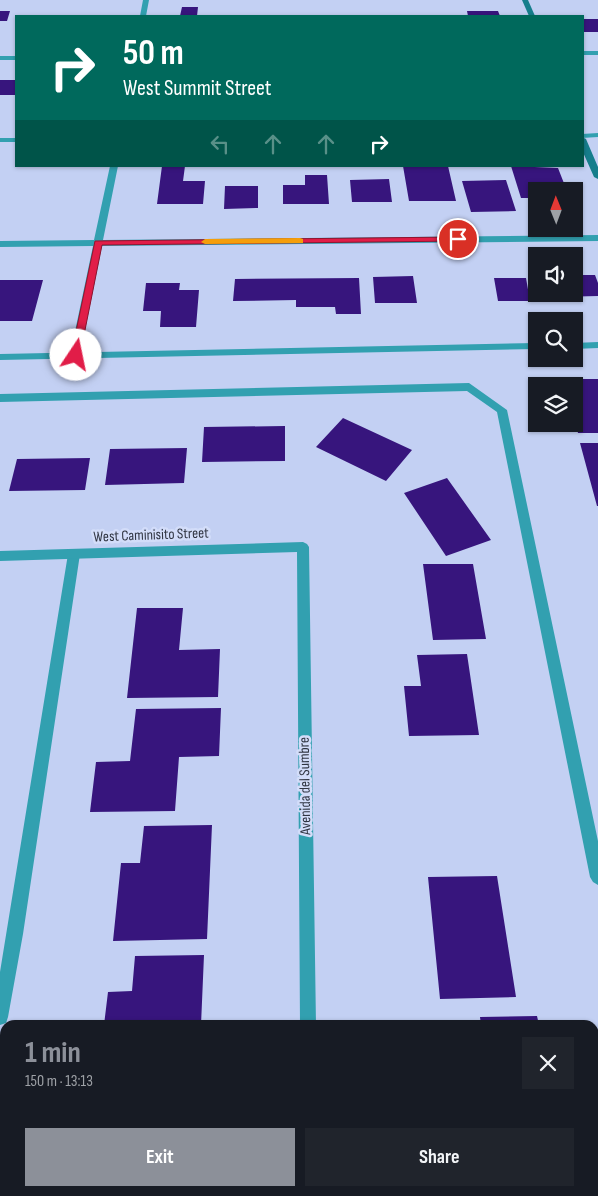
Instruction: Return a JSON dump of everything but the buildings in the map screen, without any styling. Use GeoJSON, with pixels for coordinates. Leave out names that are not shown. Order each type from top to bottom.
{"type":"FeatureCollection","features":[{"type":"Feature","properties":{"kind":"main road"},"geometry":{"type":"LineString","coordinates":[[525,0],[532,15]]}},
{"type":"Feature","properties":{"kind":"main road"},"geometry":{"type":"LineString","coordinates":[[584,142],[598,176]]}},
{"type":"Feature","properties":{"kind":"street"},"geometry":{"type":"LineString","coordinates":[[143,15],[146,0]]}},
{"type":"Feature","properties":{"kind":"street"},"geometry":{"type":"LineString","coordinates":[[584,53],[598,53]]}},
{"type":"Feature","properties":{"kind":"street"},"geometry":{"type":"LineString","coordinates":[[0,58],[15,58]]}},
{"type":"Feature","properties":{"kind":"street"},"geometry":{"type":"LineString","coordinates":[[584,137],[598,136]]}},
{"type":"Feature","properties":{"kind":"street"},"geometry":{"type":"LineString","coordinates":[[0,140],[15,140]]}},
{"type":"Feature","properties":{"kind":"street"},"geometry":{"type":"LineString","coordinates":[[76,355],[114,167]]}},
{"type":"Feature","properties":{"kind":"street"},"geometry":{"type":"LineString","coordinates":[[0,244],[598,238]]}},
{"type":"Feature","properties":{"kind":"street"},"geometry":{"type":"LineString","coordinates":[[583,346],[598,345]]}},
{"type":"Feature","properties":{"kind":"street"},"geometry":{"type":"LineString","coordinates":[[0,357],[528,346]]}},
{"type":"Feature","properties":{"kind":"street"},"geometry":{"type":"LineString","coordinates":[[0,398],[469,387],[502,410],[598,877]]}},
{"type":"Feature","properties":{"kind":"street","name":"West Caminisito Street"},"geometry":{"type":"LineString","coordinates":[[0,556],[303,547]]}},
{"type":"Feature","properties":{"kind":"street","name":"Avenida del Sumbre"},"geometry":{"type":"LineString","coordinates":[[303,547],[308,1020]]}},
{"type":"Feature","properties":{"kind":"street"},"geometry":{"type":"LineString","coordinates":[[0,1017],[15,934],[74,554]]}},
{"type":"Feature","properties":{"kind":"slow traffic"},"geometry":{"type":"LineString","coordinates":[[205,242],[300,241]]}},
{"type":"Feature","properties":{"kind":"route"},"geometry":{"type":"LineString","coordinates":[[76,355],[98,243],[458,239]]}}]}
